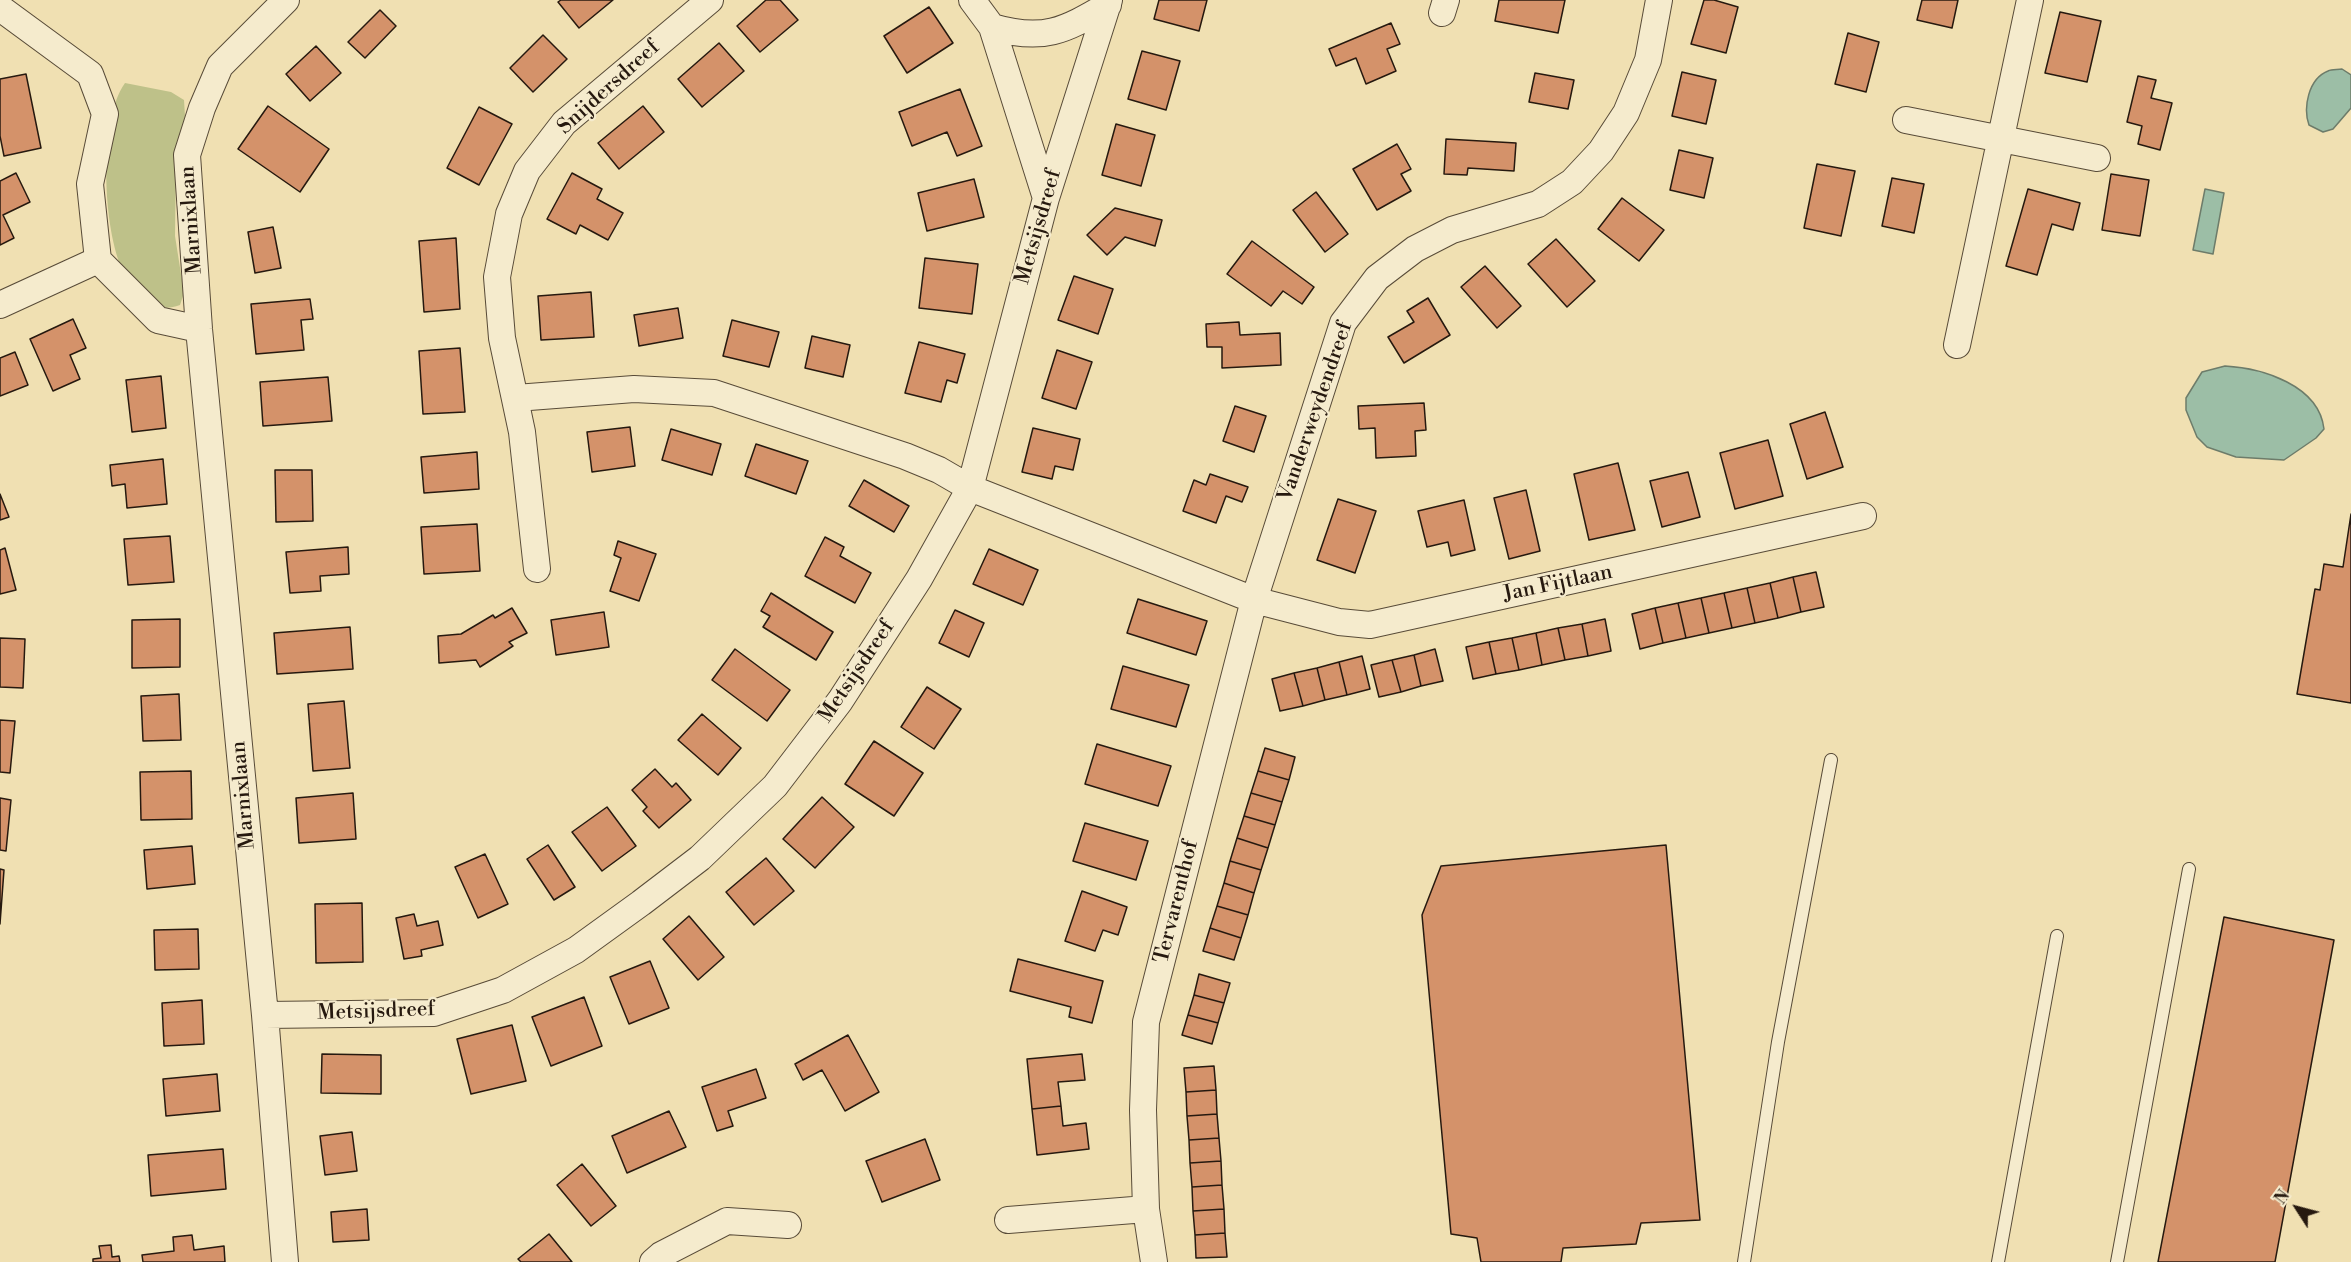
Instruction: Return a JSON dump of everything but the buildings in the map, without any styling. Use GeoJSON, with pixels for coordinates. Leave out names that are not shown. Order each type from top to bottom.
{"type":"FeatureCollection","features":[{"type":"Feature","properties":{"kind":"street","name":"Marnixlaan"},"geometry":{"type":"LineString","coordinates":[[285,1262],[265,1015],[199,329],[187,155],[202,108],[220,66],[286,0]]}},
{"type":"Feature","properties":{"kind":"street","name":"Snijdersdreef"},"geometry":{"type":"LineString","coordinates":[[537,569],[522,432],[502,338],[497,277],[509,214],[527,171],[564,123],[710,0]]}},
{"type":"Feature","properties":{"kind":"street"},"geometry":{"type":"LineString","coordinates":[[972,0],[992,27],[1046,198]]}},
{"type":"Feature","properties":{"kind":"street","name":"Vanderweydendreef"},"geometry":{"type":"LineString","coordinates":[[1254,600],[1343,323],[1377,278],[1415,249],[1452,230],[1538,204],[1572,182],[1602,151],[1626,113],[1648,60],[1659,0]]}},
{"type":"Feature","properties":{"kind":"street"},"geometry":{"type":"LineString","coordinates":[[1957,345],[2030,0]]}},
{"type":"Feature","properties":{"kind":"street"},"geometry":{"type":"LineString","coordinates":[[992,27],[1024,34],[1043,34],[1078,23],[1109,2]]}},
{"type":"Feature","properties":{"kind":"street","name":"Metsijsdreef"},"geometry":{"type":"LineString","coordinates":[[265,1015],[434,1013],[503,990],[576,950],[641,903],[700,858],[775,786],[840,701],[920,579],[970,488],[1046,198],[1109,2]]}},
{"type":"Feature","properties":{"kind":"street"},"geometry":{"type":"LineString","coordinates":[[0,8],[90,74],[105,114],[90,184],[98,260],[158,320],[199,329]]}},
{"type":"Feature","properties":{"kind":"street"},"geometry":{"type":"LineString","coordinates":[[1906,120],[2097,158]]}},
{"type":"Feature","properties":{"kind":"street"},"geometry":{"type":"LineString","coordinates":[[0,305],[98,260]]}},
{"type":"Feature","properties":{"kind":"street"},"geometry":{"type":"LineString","coordinates":[[516,398],[634,389],[714,393],[905,456],[939,470],[970,488],[1254,600]]}},
{"type":"Feature","properties":{"kind":"street","name":"Jan Fijtlaan"},"geometry":{"type":"LineString","coordinates":[[1254,600],[1339,622],[1370,625],[1863,516]]}},
{"type":"Feature","properties":{"kind":"street","name":"Tervarenthof"},"geometry":{"type":"LineString","coordinates":[[1154,1262],[1146,1209],[1143,1110],[1146,1022],[1254,600]]}},
{"type":"Feature","properties":{"kind":"street"},"geometry":{"type":"LineString","coordinates":[[1008,1220],[1146,1209]]}},
{"type":"Feature","properties":{"kind":"street"},"geometry":{"type":"LineString","coordinates":[[652,1262],[661,1255],[727,1221],[788,1225]]}},
{"type":"Feature","properties":{"kind":"lane"},"geometry":{"type":"LineString","coordinates":[[1744,1262],[1778,1042],[1831,760]]}},
{"type":"Feature","properties":{"kind":"lane"},"geometry":{"type":"LineString","coordinates":[[2117,1262],[2189,869]]}},
{"type":"Feature","properties":{"kind":"lane"},"geometry":{"type":"LineString","coordinates":[[1998,1262],[2057,936]]}},
{"type":"Feature","properties":{"kind":"shaded area"},"geometry":{"type":"Polygon","coordinates":[[[2342,69],[2351,75],[2351,108],[2333,129],[2323,132],[2309,125],[2307,103],[2309,95],[2321,75],[2330,70],[2342,69]]]}},
{"type":"Feature","properties":{"kind":"shaded area"},"geometry":{"type":"Polygon","coordinates":[[[125,83],[171,92],[184,100],[185,116],[176,161],[175,236],[184,293],[180,305],[173,307],[158,306],[129,279],[116,253],[111,230],[106,176],[107,148],[110,122],[116,100],[125,83]]]}},
{"type":"Feature","properties":{"kind":"shaded area"},"geometry":{"type":"Polygon","coordinates":[[[2205,189],[2224,193],[2213,254],[2193,250],[2205,189]]]}},
{"type":"Feature","properties":{"kind":"shaded area"},"geometry":{"type":"Polygon","coordinates":[[[2225,366],[2240,367],[2271,375],[2300,390],[2312,401],[2320,414],[2324,429],[2316,438],[2284,460],[2236,457],[2207,447],[2197,437],[2186,410],[2186,398],[2202,372],[2225,366]]]}}]}
